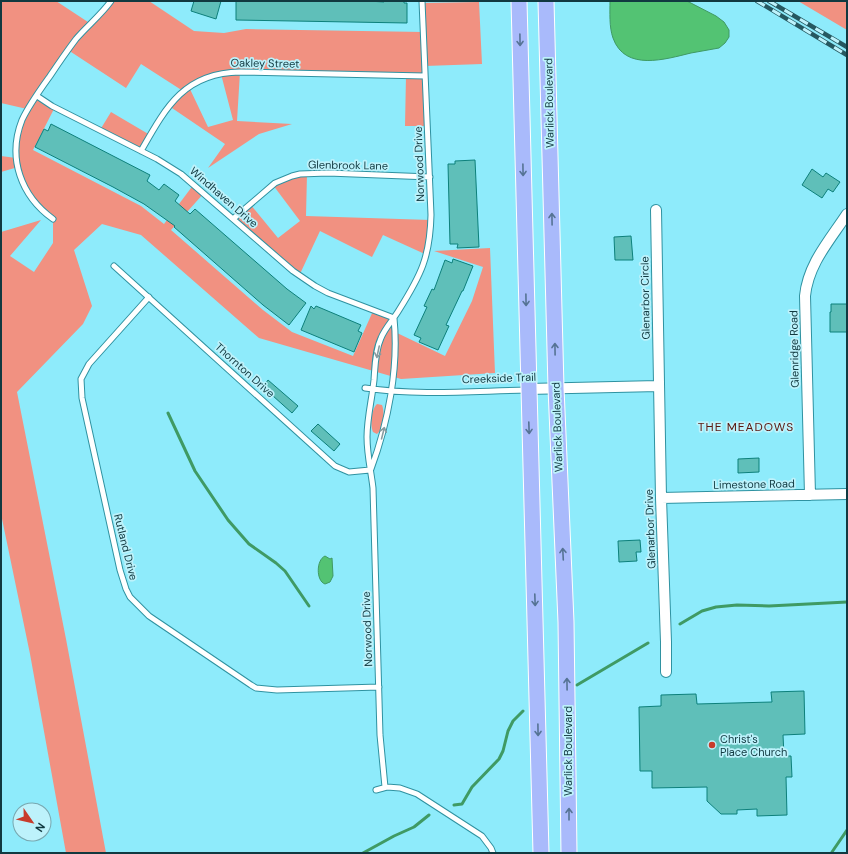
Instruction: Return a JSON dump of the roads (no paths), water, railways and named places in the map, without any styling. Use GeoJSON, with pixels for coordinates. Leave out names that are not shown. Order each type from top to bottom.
{"type":"FeatureCollection","features":[{"type":"Feature","properties":{"kind":"main road"},"geometry":{"type":"LineString","coordinates":[[519,1],[541,853]]}},
{"type":"Feature","properties":{"kind":"main road","name":"Warlick Boulevard"},"geometry":{"type":"LineString","coordinates":[[546,1],[556,388],[566,622],[569,853]]}},
{"type":"Feature","properties":{"kind":"street","name":"Glenarbor Circle"},"geometry":{"type":"LineString","coordinates":[[656,210],[658,386]]}},
{"type":"Feature","properties":{"kind":"street","name":"Glenridge Road"},"geometry":{"type":"LineString","coordinates":[[810,494],[805,296],[806,284],[813,265],[847,214]]}},
{"type":"Feature","properties":{"kind":"street","name":"Creekside Trail"},"geometry":{"type":"LineString","coordinates":[[528,390],[658,386]]}},
{"type":"Feature","properties":{"kind":"street","name":"Glenarbor Drive"},"geometry":{"type":"LineString","coordinates":[[658,386],[666,672]]}},
{"type":"Feature","properties":{"kind":"street","name":"Limestone Road"},"geometry":{"type":"LineString","coordinates":[[661,498],[847,494]]}},
{"type":"Feature","properties":{"kind":"lane"},"geometry":{"type":"LineString","coordinates":[[53,219],[37,207],[30,197],[20,176],[17,165],[16,144],[19,130],[36,96],[77,38],[98,18],[111,1]]}},
{"type":"Feature","properties":{"kind":"lane","name":"Norwood Drive"},"geometry":{"type":"LineString","coordinates":[[385,787],[380,735],[380,687],[373,488],[367,454],[367,436],[376,358],[380,339],[420,274],[428,252],[431,229],[422,1]]}},
{"type":"Feature","properties":{"kind":"lane","name":"Oakley Street"},"geometry":{"type":"LineString","coordinates":[[141,151],[161,118],[178,96],[194,83],[213,75],[225,72],[240,72],[425,76]]}},
{"type":"Feature","properties":{"kind":"lane","name":"Windhaven Drive"},"geometry":{"type":"LineString","coordinates":[[36,96],[170,166],[234,219],[293,271],[315,286],[328,293],[394,318]]}},
{"type":"Feature","properties":{"kind":"lane","name":"Glenbrook Lane"},"geometry":{"type":"LineString","coordinates":[[234,219],[276,183],[300,174],[328,173],[430,177]]}},
{"type":"Feature","properties":{"kind":"lane","name":"Thornton Drive"},"geometry":{"type":"LineString","coordinates":[[114,266],[336,466],[349,472],[370,470]]}},
{"type":"Feature","properties":{"kind":"lane","name":"Rutland Drive"},"geometry":{"type":"LineString","coordinates":[[149,297],[89,364],[81,379],[82,398],[120,570],[130,597],[156,622],[256,688],[277,690],[380,687]]}},
{"type":"Feature","properties":{"kind":"lane","name":"Norwood Drive"},"geometry":{"type":"LineString","coordinates":[[370,470],[384,430],[391,391],[395,354],[394,318]]}},
{"type":"Feature","properties":{"kind":"lane","name":"Creekside Trail"},"geometry":{"type":"LineString","coordinates":[[365,388],[424,393],[528,390]]}},
{"type":"Feature","properties":{"kind":"lane"},"geometry":{"type":"LineString","coordinates":[[376,790],[385,787],[400,788],[417,794],[482,836],[493,853]]}},
{"type":"Feature","properties":{"kind":"waterway"},"geometry":{"type":"LineString","coordinates":[[168,413],[195,471],[228,520],[249,544],[285,571],[309,606]]}},
{"type":"Feature","properties":{"kind":"waterway"},"geometry":{"type":"LineString","coordinates":[[680,624],[702,611],[716,607],[847,602]]}},
{"type":"Feature","properties":{"kind":"waterway"},"geometry":{"type":"LineString","coordinates":[[577,685],[648,643]]}},
{"type":"Feature","properties":{"kind":"waterway"},"geometry":{"type":"LineString","coordinates":[[454,805],[462,804],[472,787],[499,759],[503,751],[508,731],[513,721],[523,711]]}},
{"type":"Feature","properties":{"kind":"waterway"},"geometry":{"type":"LineString","coordinates":[[363,853],[414,827],[429,815]]}},
{"type":"Feature","properties":{"kind":"waterway"},"geometry":{"type":"LineString","coordinates":[[832,852],[847,830]]}},
{"type":"Feature","properties":{"kind":"railway"},"geometry":{"type":"LineString","coordinates":[[757,1],[847,55]]}},
{"type":"Feature","properties":{"kind":"railway"},"geometry":{"type":"LineString","coordinates":[[769,1],[847,47]]}},
{"type":"Feature","properties":{"kind":"place","name":"Christ's Place Church"},"geometry":{"type":"Point","coordinates":[712,745]}},
{"type":"Feature","properties":{"kind":"district","name":"THE MEADOWS"},"geometry":{"type":"Point","coordinates":[746,427]}}]}
